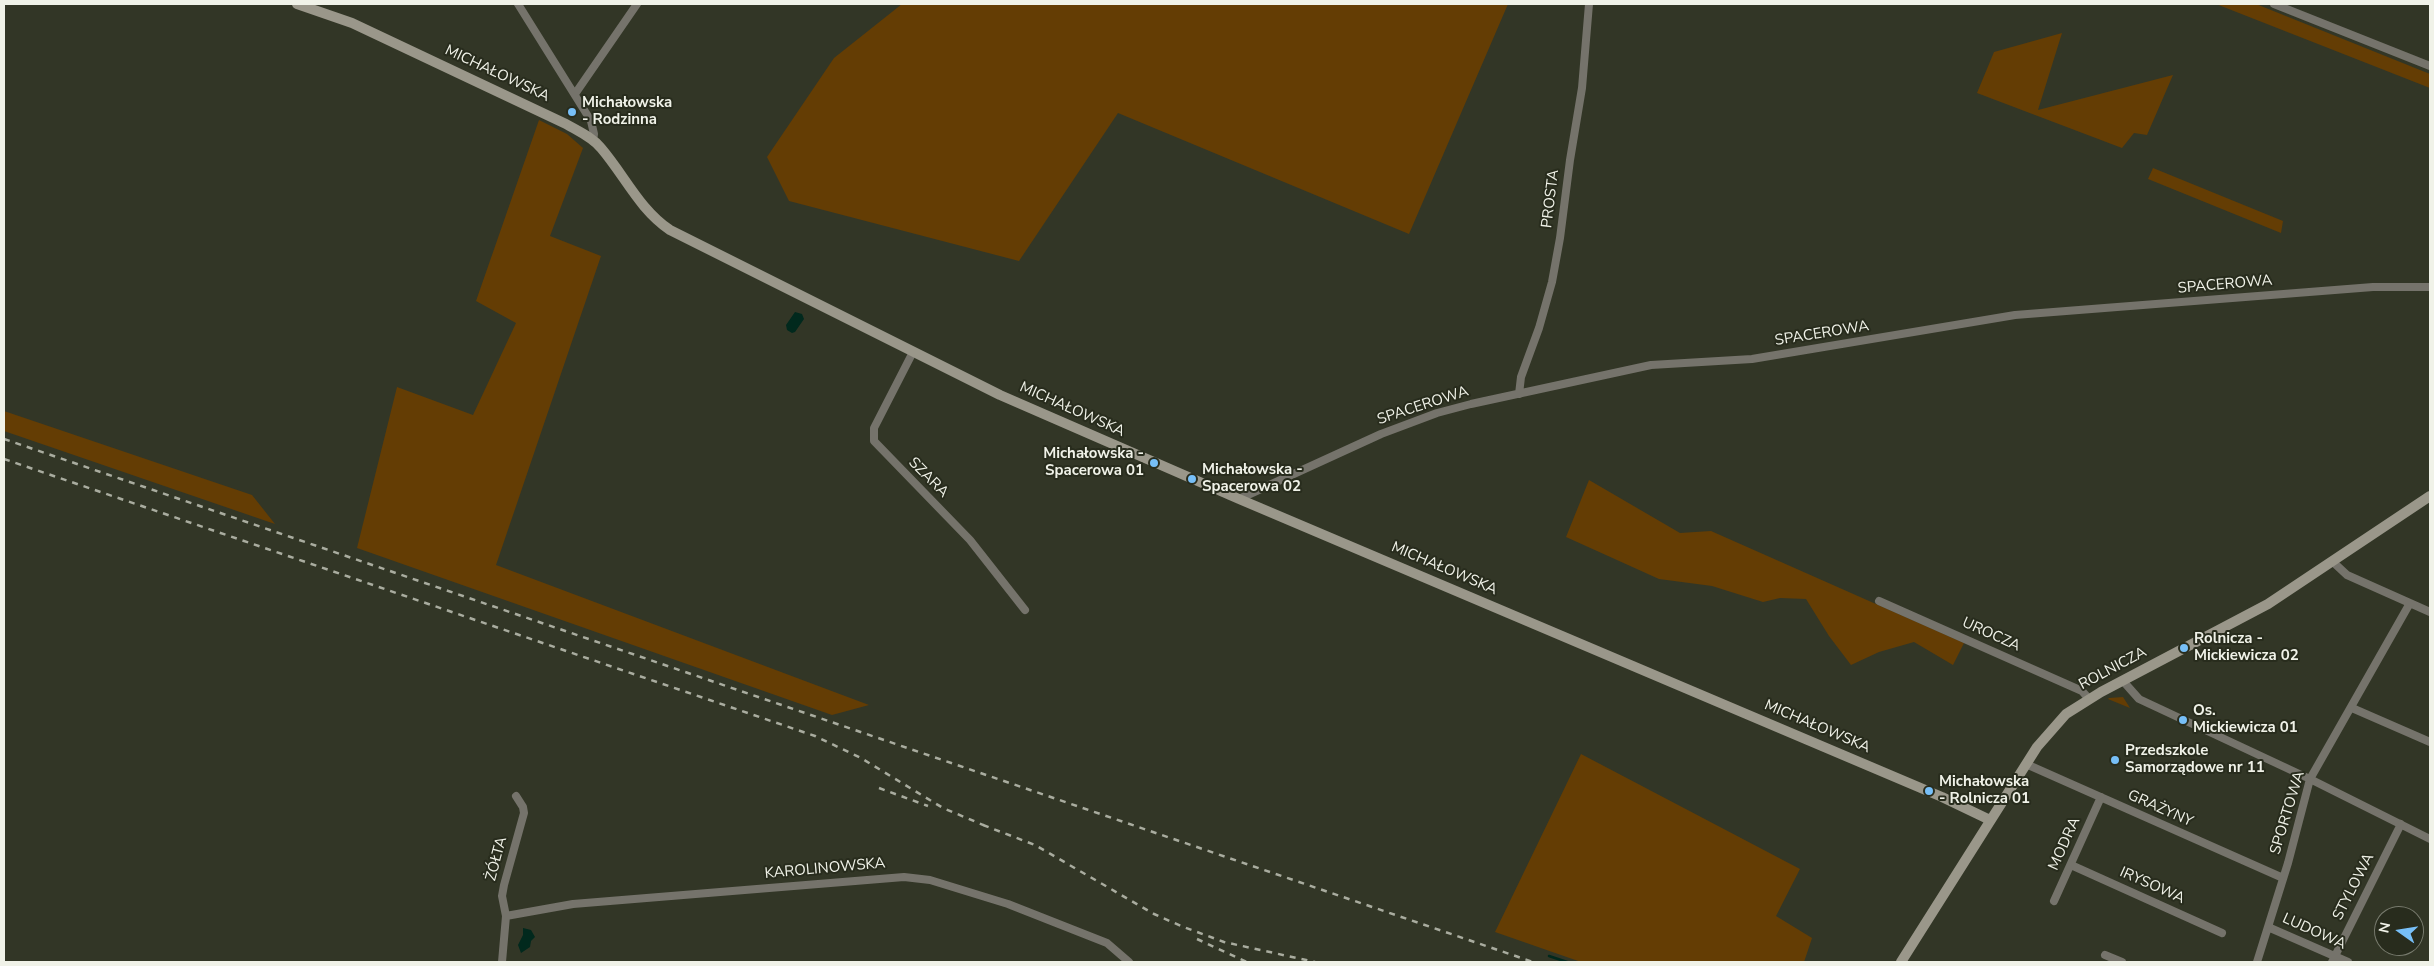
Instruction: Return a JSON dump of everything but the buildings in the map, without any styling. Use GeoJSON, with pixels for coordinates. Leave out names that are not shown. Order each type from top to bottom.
{"type":"FeatureCollection","features":[{"type":"Feature","properties":{"kind":"street","name":"MICHAŁOWSKA"},"geometry":{"type":"LineString","coordinates":[[297,4],[352,23],[530,105],[593,141],[601,148],[641,205],[655,220],[670,230],[1000,395],[1238,499],[1942,797],[1990,820]]}},
{"type":"Feature","properties":{"kind":"street"},"geometry":{"type":"LineString","coordinates":[[518,4],[591,122],[594,134],[593,141]]}},
{"type":"Feature","properties":{"kind":"street"},"geometry":{"type":"LineString","coordinates":[[575,94],[637,4]]}},
{"type":"Feature","properties":{"kind":"street","name":"PROSTA"},"geometry":{"type":"LineString","coordinates":[[1519,394],[1521,377],[1540,328],[1552,282],[1560,238],[1582,88],[1589,4]]}},
{"type":"Feature","properties":{"kind":"street"},"geometry":{"type":"LineString","coordinates":[[2274,4],[2430,66]]}},
{"type":"Feature","properties":{"kind":"street","name":"SPACEROWA"},"geometry":{"type":"LineString","coordinates":[[1238,499],[1381,434],[1462,406],[1651,365],[1752,359],[2015,315],[2373,287],[2430,287]]}},
{"type":"Feature","properties":{"kind":"street","name":"SZARA"},"geometry":{"type":"LineString","coordinates":[[913,352],[873,432],[874,441],[970,540],[1025,610]]}},
{"type":"Feature","properties":{"kind":"street","name":"ROLNICZA"},"geometry":{"type":"LineString","coordinates":[[1901,962],[2026,764],[2056,725],[2088,699],[2268,604],[2430,496]]}},
{"type":"Feature","properties":{"kind":"street"},"geometry":{"type":"LineString","coordinates":[[2333,562],[2347,575],[2430,612]]}},
{"type":"Feature","properties":{"kind":"street","name":"UROCZA"},"geometry":{"type":"LineString","coordinates":[[1880,601],[2082,691],[2088,699]]}},
{"type":"Feature","properties":{"kind":"street","name":"SPORTOWA"},"geometry":{"type":"LineString","coordinates":[[2257,962],[2283,878],[2310,779],[2410,603]]}},
{"type":"Feature","properties":{"kind":"street"},"geometry":{"type":"LineString","coordinates":[[2123,681],[2140,699],[2310,779],[2430,839]]}},
{"type":"Feature","properties":{"kind":"street"},"geometry":{"type":"LineString","coordinates":[[2352,708],[2430,742]]}},
{"type":"Feature","properties":{"kind":"street","name":"GRAŻYNY"},"geometry":{"type":"LineString","coordinates":[[2026,764],[2283,878]]}},
{"type":"Feature","properties":{"kind":"street","name":"ŻÓŁTA"},"geometry":{"type":"LineString","coordinates":[[502,962],[506,916],[502,896],[524,813],[516,796]]}},
{"type":"Feature","properties":{"kind":"street","name":"MODRA"},"geometry":{"type":"LineString","coordinates":[[2054,901],[2100,797]]}},
{"type":"Feature","properties":{"kind":"street","name":"STYLOWA"},"geometry":{"type":"LineString","coordinates":[[2333,959],[2401,824]]}},
{"type":"Feature","properties":{"kind":"street","name":"IRYSOWA"},"geometry":{"type":"LineString","coordinates":[[2071,864],[2222,933]]}},
{"type":"Feature","properties":{"kind":"street","name":"KAROLINOWSKA"},"geometry":{"type":"LineString","coordinates":[[506,916],[573,904],[904,877],[930,880],[1008,904],[1107,943],[1129,962]]}},
{"type":"Feature","properties":{"kind":"street","name":"LUDOWA"},"geometry":{"type":"LineString","coordinates":[[2268,927],[2333,959],[2348,962]]}},
{"type":"Feature","properties":{"kind":"street"},"geometry":{"type":"LineString","coordinates":[[2105,955],[2122,962]]}},
{"type":"Feature","properties":{"kind":"shaded area"},"geometry":{"type":"Polygon","coordinates":[[[902,4],[1508,4],[1409,234],[1118,113],[1019,261],[789,201],[767,157],[834,58],[902,4]]]}},
{"type":"Feature","properties":{"kind":"shaded area"},"geometry":{"type":"Polygon","coordinates":[[[2216,4],[2256,4],[2430,74],[2430,88],[2216,4]]]}},
{"type":"Feature","properties":{"kind":"shaded area"},"geometry":{"type":"Polygon","coordinates":[[[2062,33],[2038,110],[2173,75],[2147,135],[2134,133],[2122,148],[1977,93],[1994,52],[2062,33]]]}},
{"type":"Feature","properties":{"kind":"shaded area"},"geometry":{"type":"Polygon","coordinates":[[[539,120],[567,134],[583,148],[550,236],[601,256],[496,565],[869,705],[832,715],[357,548],[397,387],[473,415],[516,323],[476,301],[539,120]]]}},
{"type":"Feature","properties":{"kind":"shaded area"},"geometry":{"type":"Polygon","coordinates":[[[2153,168],[2283,221],[2281,233],[2148,179],[2153,168]]]}},
{"type":"Feature","properties":{"kind":"shaded area"},"geometry":{"type":"Polygon","coordinates":[[[795,312],[802,314],[804,319],[795,332],[792,333],[787,330],[786,325],[795,312]]]}},
{"type":"Feature","properties":{"kind":"shaded area"},"geometry":{"type":"Polygon","coordinates":[[[4,411],[252,495],[275,524],[4,431],[4,411]]]}},
{"type":"Feature","properties":{"kind":"shaded area"},"geometry":{"type":"Polygon","coordinates":[[[1589,480],[1680,533],[1711,531],[1964,643],[1953,665],[1914,642],[1879,652],[1851,665],[1829,636],[1806,599],[1780,598],[1763,602],[1712,586],[1659,579],[1566,537],[1589,480]]]}},
{"type":"Feature","properties":{"kind":"shaded area"},"geometry":{"type":"Polygon","coordinates":[[[2123,697],[2130,708],[2108,699],[2109,698],[2123,697]]]}},
{"type":"Feature","properties":{"kind":"shaded area"},"geometry":{"type":"Polygon","coordinates":[[[1581,754],[1800,869],[1776,916],[1812,938],[1804,962],[1581,962],[1495,932],[1581,754]]]}},
{"type":"Feature","properties":{"kind":"shaded area"},"geometry":{"type":"Polygon","coordinates":[[[523,928],[531,930],[535,937],[531,941],[530,947],[521,953],[518,945],[523,935],[523,928]]]}},
{"type":"Feature","properties":{"kind":"waterway"},"geometry":{"type":"LineString","coordinates":[[1549,956],[1567,962]]}},
{"type":"Feature","properties":{"kind":"railway"},"geometry":{"type":"LineString","coordinates":[[4,439],[1533,962]]}},
{"type":"Feature","properties":{"kind":"railway"},"geometry":{"type":"LineString","coordinates":[[4,459],[815,736],[861,758],[943,808],[988,827]]}},
{"type":"Feature","properties":{"kind":"railway"},"geometry":{"type":"LineString","coordinates":[[879,788],[928,806]]}},
{"type":"Feature","properties":{"kind":"railway"},"geometry":{"type":"LineString","coordinates":[[983,825],[1035,845],[1154,914],[1181,926],[1224,942],[1315,962]]}},
{"type":"Feature","properties":{"kind":"railway"},"geometry":{"type":"LineString","coordinates":[[1197,939],[1247,962]]}},
{"type":"Feature","properties":{"kind":"place","name":"Michałowska - Rodzinna"},"geometry":{"type":"Point","coordinates":[572,112]}},
{"type":"Feature","properties":{"kind":"place","name":"Michałowska - Spacerowa 01"},"geometry":{"type":"Point","coordinates":[1154,463]}},
{"type":"Feature","properties":{"kind":"place","name":"Michałowska - Spacerowa 02"},"geometry":{"type":"Point","coordinates":[1192,479]}},
{"type":"Feature","properties":{"kind":"place","name":"Rolnicza - Mickiewicza 02"},"geometry":{"type":"Point","coordinates":[2184,648]}},
{"type":"Feature","properties":{"kind":"place","name":"Os. Mickiewicza 01"},"geometry":{"type":"Point","coordinates":[2183,720]}},
{"type":"Feature","properties":{"kind":"place","name":"Przedszkole Samorządowe nr 11"},"geometry":{"type":"Point","coordinates":[2115,760]}},
{"type":"Feature","properties":{"kind":"place","name":"Michałowska - Rolnicza 01"},"geometry":{"type":"Point","coordinates":[1929,791]}}]}
